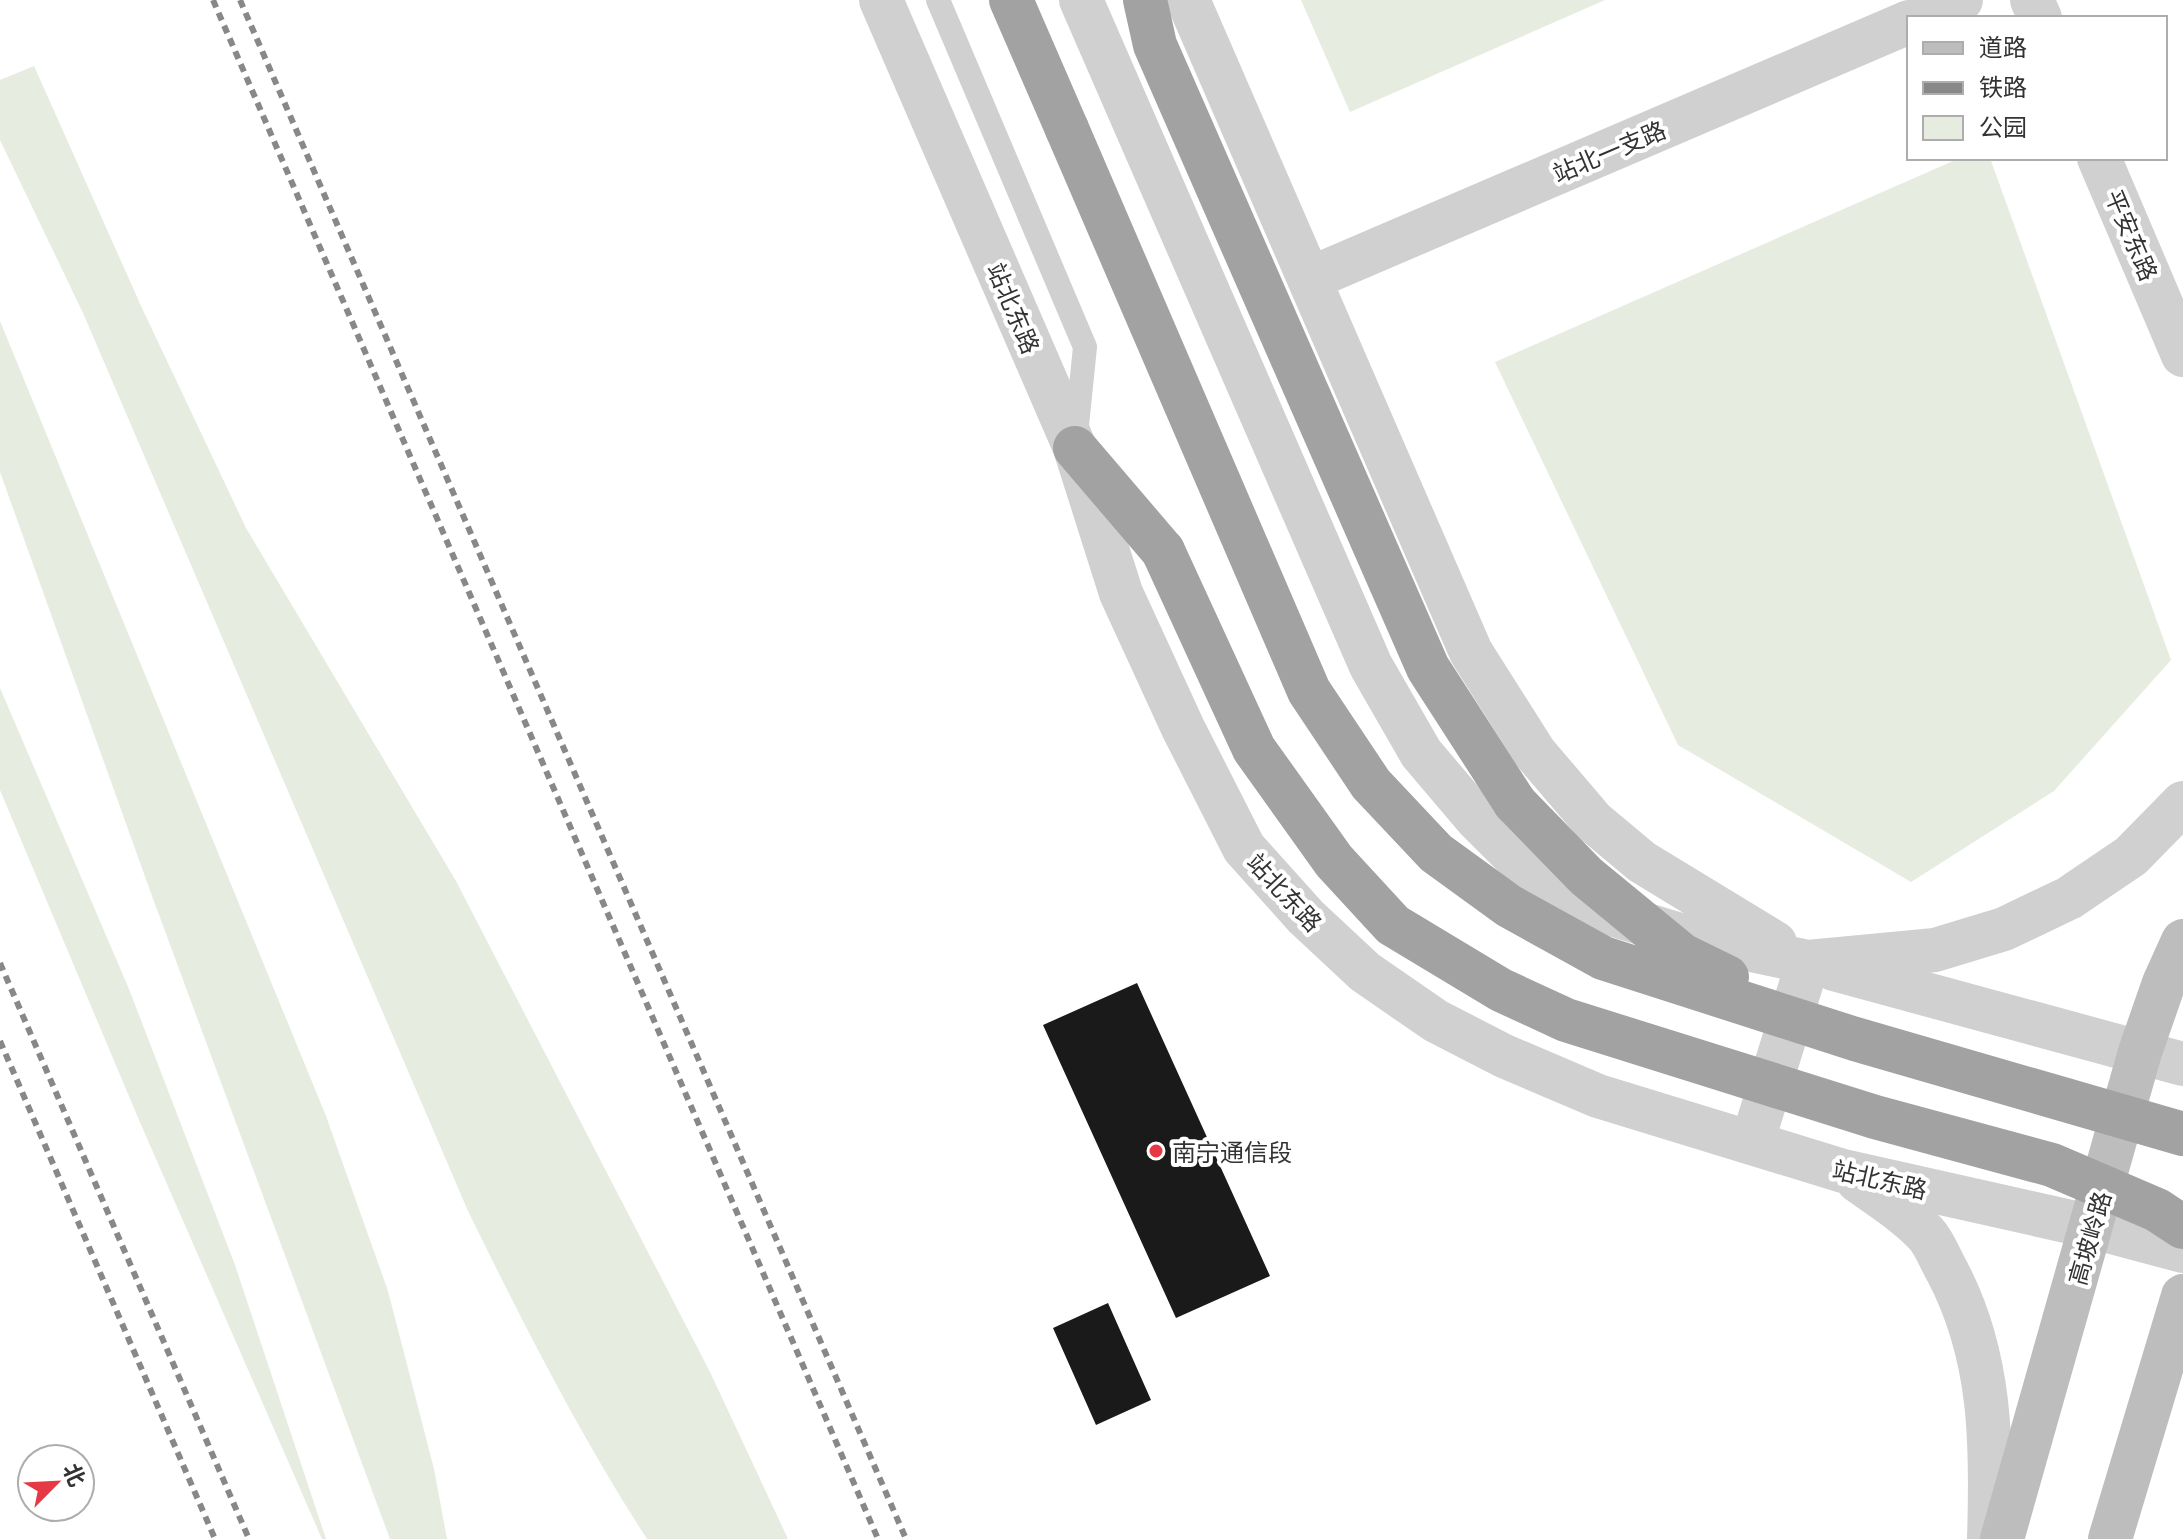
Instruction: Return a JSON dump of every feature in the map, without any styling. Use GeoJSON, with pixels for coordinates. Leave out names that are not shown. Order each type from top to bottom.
{"type":"FeatureCollection","features":[{"type":"Feature","properties":{"kind":"highway"},"geometry":{"type":"LineString","coordinates":[[1011,0],[1309,691],[1371,784],[1436,853],[1509,906],[1603,958],[1855,1039],[2183,1134]]}},
{"type":"Feature","properties":{"kind":"highway"},"geometry":{"type":"LineString","coordinates":[[1145,0],[1155,45],[1428,668],[1515,803],[1586,876],[1682,955],[1855,1039]]}},
{"type":"Feature","properties":{"kind":"highway"},"geometry":{"type":"LineString","coordinates":[[1075,448],[1163,551],[1254,749],[1334,861],[1393,925],[1501,990],[1566,1020],[1875,1117],[2052,1165],[2157,1210],[2183,1227]]}},
{"type":"Feature","properties":{"kind":"main road","name":"高坡岭路"},"geometry":{"type":"LineString","coordinates":[[2002,1539],[2093,1227],[2140,1052],[2164,983],[2183,941]]}},
{"type":"Feature","properties":{"kind":"main road"},"geometry":{"type":"LineString","coordinates":[[2110,1539],[2183,1296]]}},
{"type":"Feature","properties":{"kind":"street","name":"站北东路"},"geometry":{"type":"LineString","coordinates":[[881,0],[1075,448],[1121,593],[1183,728],[1244,848],[1306,917],[1365,972],[1436,1021],[1504,1056],[1598,1096],[1843,1171],[2093,1227],[2183,1251]]}},
{"type":"Feature","properties":{"kind":"street"},"geometry":{"type":"LineString","coordinates":[[1081,0],[1371,666],[1421,753],[1477,819],[1523,865],[1588,907],[1680,935],[1808,962],[2183,1064]]}},
{"type":"Feature","properties":{"kind":"street"},"geometry":{"type":"LineString","coordinates":[[1188,0],[1471,652],[1535,753],[1593,821],[1642,862],[1707,904],[1808,962],[1935,950],[2004,929],[2069,898],[2131,856],[2183,803]]}},
{"type":"Feature","properties":{"kind":"street"},"geometry":{"type":"LineString","coordinates":[[1924,16],[1961,0]]}},
{"type":"Feature","properties":{"kind":"street","name":"站北一支路"},"geometry":{"type":"LineString","coordinates":[[1309,279],[1907,23]]}},
{"type":"Feature","properties":{"kind":"street","name":"平安东路"},"geometry":{"type":"LineString","coordinates":[[2100,160],[2183,355]]}},
{"type":"Feature","properties":{"kind":"street"},"geometry":{"type":"LineString","coordinates":[[1752,1143],[1808,962]]}},
{"type":"Feature","properties":{"kind":"street"},"geometry":{"type":"LineString","coordinates":[[1843,1171],[1927,1235],[1958,1293],[1980,1359],[1992,1453],[1989,1539]]}},
{"type":"Feature","properties":{"kind":"lane"},"geometry":{"type":"LineString","coordinates":[[938,0],[1085,347],[1075,448]]}},
{"type":"Feature","properties":{"kind":"lane"},"geometry":{"type":"LineString","coordinates":[[1135,0],[1155,45]]}},
{"type":"Feature","properties":{"kind":"green space"},"geometry":{"type":"Polygon","coordinates":[[[1301,0],[1605,0],[1350,112],[1301,0]]]}},
{"type":"Feature","properties":{"kind":"green space"},"geometry":{"type":"Polygon","coordinates":[[[34,66],[142,308],[246,528],[456,881],[710,1372],[788,1539],[647,1539],[575,1419],[531,1336],[468,1211],[83,313],[0,140],[0,80],[34,66]]]}},
{"type":"Feature","properties":{"kind":"green space"},"geometry":{"type":"Polygon","coordinates":[[[1955,160],[1991,160],[2171,660],[2054,791],[1911,882],[1678,745],[1495,362],[1955,160]]]}},
{"type":"Feature","properties":{"kind":"green space"},"geometry":{"type":"Polygon","coordinates":[[[0,321],[326,1116],[388,1291],[434,1469],[447,1539],[390,1539],[152,896],[0,472],[0,321]]]}},
{"type":"Feature","properties":{"kind":"green space"},"geometry":{"type":"Polygon","coordinates":[[[0,688],[129,989],[235,1265],[326,1539],[322,1539],[139,1120],[0,790],[0,688]]]}},
{"type":"Feature","properties":{"kind":"building","name":"南宁通信段"},"geometry":{"type":"Polygon","coordinates":[[[1137,983],[1270,1276],[1176,1318],[1043,1025],[1137,983]]]}},
{"type":"Feature","properties":{"kind":"building"},"geometry":{"type":"Polygon","coordinates":[[[1108,1303],[1151,1400],[1096,1425],[1053,1328],[1108,1303]]]}},
{"type":"Feature","properties":{"kind":"railway"},"geometry":{"type":"LineString","coordinates":[[213,0],[878,1539]]}},
{"type":"Feature","properties":{"kind":"railway"},"geometry":{"type":"LineString","coordinates":[[240,0],[906,1539]]}},
{"type":"Feature","properties":{"kind":"railway"},"geometry":{"type":"LineString","coordinates":[[0,963],[249,1539]]}},
{"type":"Feature","properties":{"kind":"railway"},"geometry":{"type":"LineString","coordinates":[[0,1041],[215,1539]]}},
{"type":"Feature","properties":{"kind":"place","name":"南宁通信段"},"geometry":{"type":"Point","coordinates":[1156,1151]}}]}
